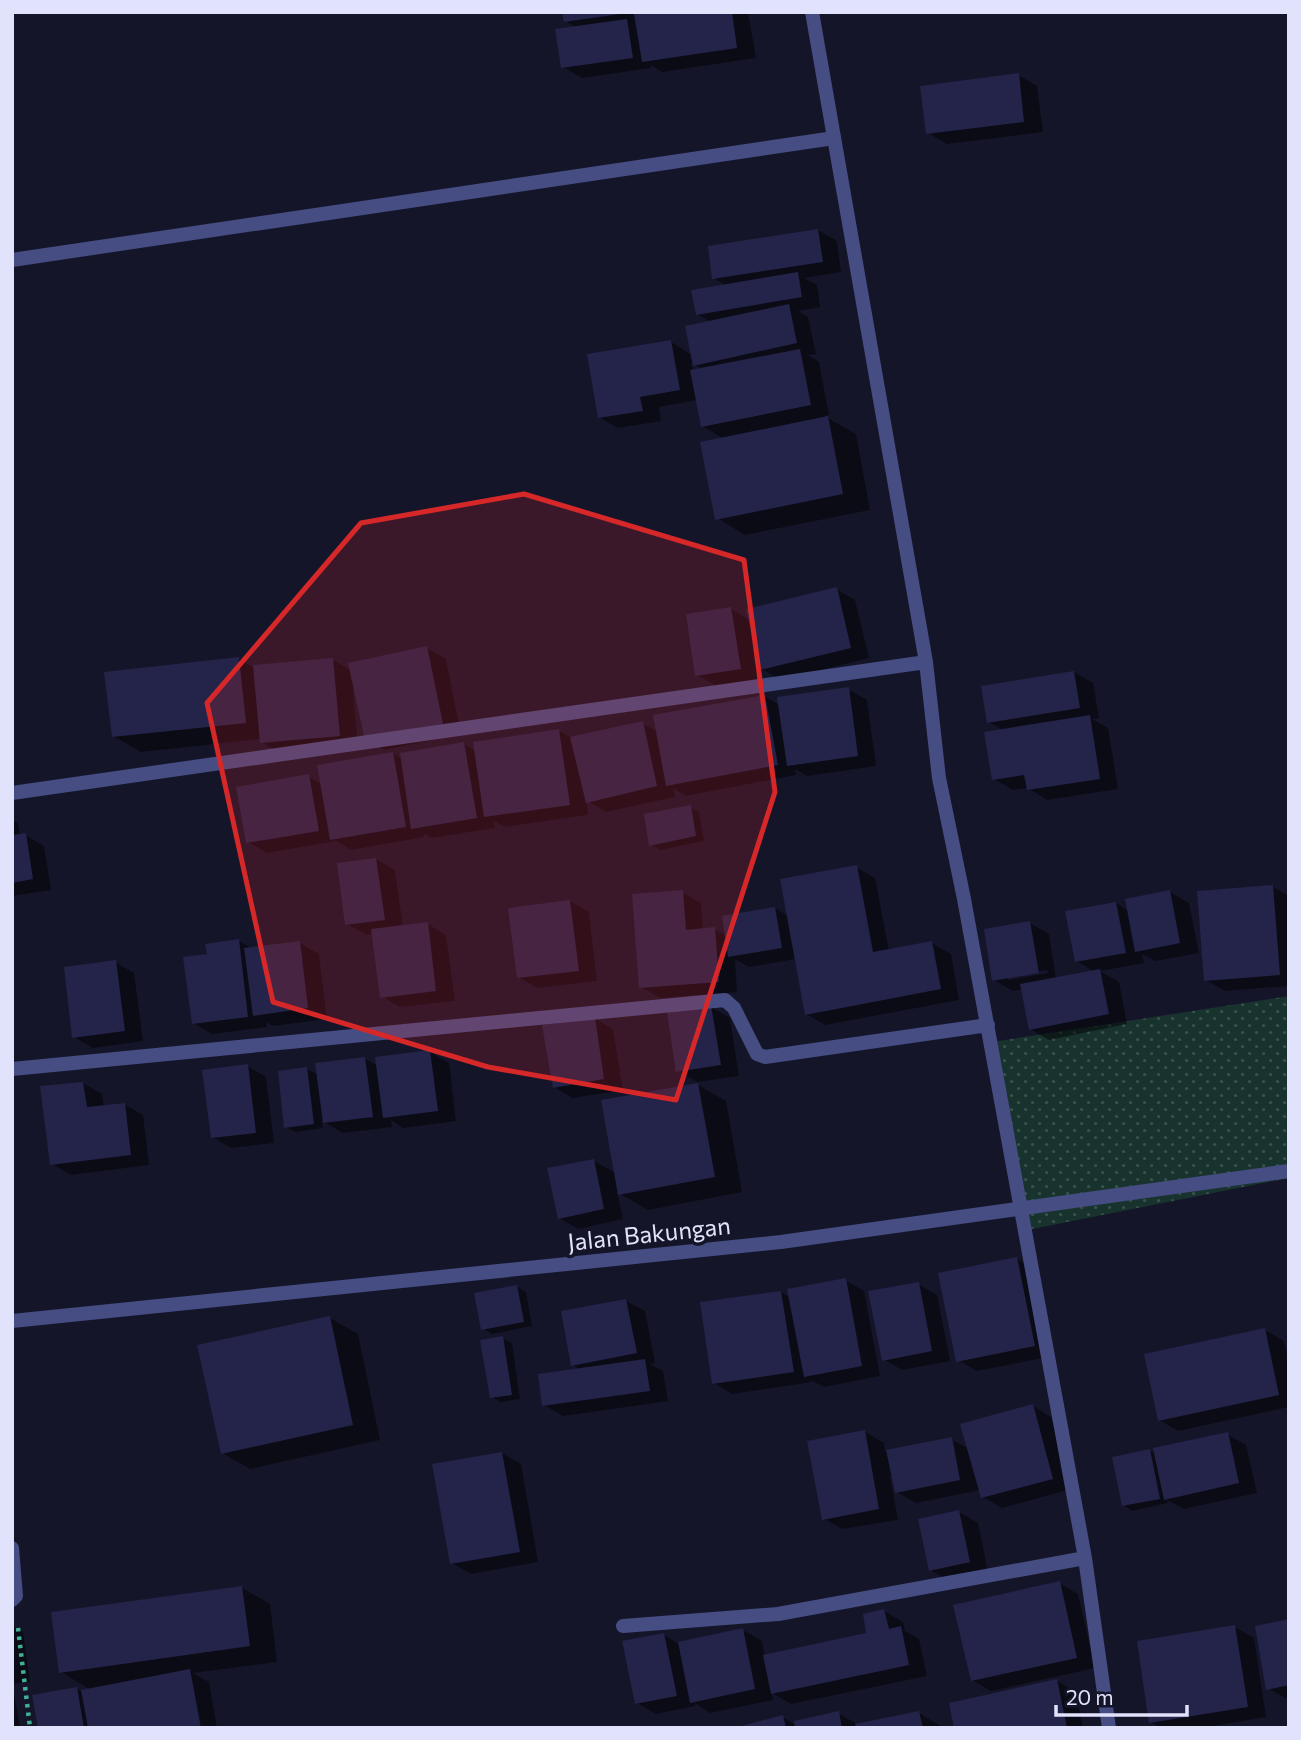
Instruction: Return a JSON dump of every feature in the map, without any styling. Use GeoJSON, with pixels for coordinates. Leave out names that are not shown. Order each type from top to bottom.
{"type":"FeatureCollection","features":[{"type":"Feature","properties":{"kind":"street"},"geometry":{"type":"LineString","coordinates":[[812,12],[926,662],[939,778],[988,1026],[1085,1558],[1109,1728]]}},
{"type":"Feature","properties":{"kind":"street"},"geometry":{"type":"LineString","coordinates":[[12,260],[834,138]]}},
{"type":"Feature","properties":{"kind":"street"},"geometry":{"type":"LineString","coordinates":[[12,793],[926,662]]}},
{"type":"Feature","properties":{"kind":"street"},"geometry":{"type":"LineString","coordinates":[[12,1069],[725,1000],[731,1004],[757,1054],[765,1057],[988,1026]]}},
{"type":"Feature","properties":{"kind":"street","name":"Jalan Bakungan"},"geometry":{"type":"LineString","coordinates":[[12,1321],[781,1242],[1289,1171]]}},
{"type":"Feature","properties":{"kind":"street"},"geometry":{"type":"LineString","coordinates":[[12,1548],[16,1596],[12,1600]]}},
{"type":"Feature","properties":{"kind":"street"},"geometry":{"type":"LineString","coordinates":[[623,1626],[778,1614],[1085,1558]]}},
{"type":"Feature","properties":{"kind":"path"},"geometry":{"type":"LineString","coordinates":[[17,1622],[30,1728]]}},
{"type":"Feature","properties":{"kind":"highlighted area"},"geometry":{"type":"Polygon","coordinates":[[[524,494],[744,560],[775,792],[676,1100],[488,1067],[273,1002],[207,703],[361,523],[524,494]]]}},
{"type":"Feature","properties":{"kind":"green space"},"geometry":{"type":"Polygon","coordinates":[[[1289,996],[1289,1178],[1022,1231],[992,1042],[1289,996]]]}},
{"type":"Feature","properties":{"kind":"building"},"geometry":{"type":"Polygon","coordinates":[[[562,12],[620,12],[620,14],[564,22],[562,12]]]}},
{"type":"Feature","properties":{"kind":"building"},"geometry":{"type":"Polygon","coordinates":[[[732,12],[737,48],[642,62],[634,14],[732,12]]]}},
{"type":"Feature","properties":{"kind":"building"},"geometry":{"type":"Polygon","coordinates":[[[627,19],[633,58],[561,68],[555,29],[627,19]]]}},
{"type":"Feature","properties":{"kind":"building"},"geometry":{"type":"Polygon","coordinates":[[[1019,73],[1024,122],[926,134],[920,86],[1019,73]]]}},
{"type":"Feature","properties":{"kind":"building"},"geometry":{"type":"Polygon","coordinates":[[[818,229],[823,262],[712,279],[708,246],[818,229]]]}},
{"type":"Feature","properties":{"kind":"building"},"geometry":{"type":"Polygon","coordinates":[[[798,272],[802,297],[696,315],[691,290],[798,272]]]}},
{"type":"Feature","properties":{"kind":"building"},"geometry":{"type":"Polygon","coordinates":[[[789,304],[797,343],[693,366],[685,326],[789,304]]]}},
{"type":"Feature","properties":{"kind":"building"},"geometry":{"type":"Polygon","coordinates":[[[671,340],[680,390],[640,397],[643,411],[598,418],[587,354],[671,340]]]}},
{"type":"Feature","properties":{"kind":"building"},"geometry":{"type":"Polygon","coordinates":[[[800,349],[811,405],[701,427],[690,370],[800,349]]]}},
{"type":"Feature","properties":{"kind":"building"},"geometry":{"type":"Polygon","coordinates":[[[828,416],[843,494],[715,520],[700,442],[828,416]]]}},
{"type":"Feature","properties":{"kind":"building"},"geometry":{"type":"Polygon","coordinates":[[[837,587],[851,648],[760,670],[746,609],[837,587]]]}},
{"type":"Feature","properties":{"kind":"building"},"geometry":{"type":"Polygon","coordinates":[[[731,607],[741,669],[695,676],[686,614],[731,607]]]}},
{"type":"Feature","properties":{"kind":"building"},"geometry":{"type":"Polygon","coordinates":[[[427,646],[443,724],[365,740],[348,663],[427,646]]]}},
{"type":"Feature","properties":{"kind":"building"},"geometry":{"type":"Polygon","coordinates":[[[239,657],[246,723],[112,737],[104,672],[239,657]]]}},
{"type":"Feature","properties":{"kind":"building"},"geometry":{"type":"Polygon","coordinates":[[[333,658],[340,736],[260,743],[253,665],[333,658]]]}},
{"type":"Feature","properties":{"kind":"building"},"geometry":{"type":"Polygon","coordinates":[[[1074,671],[1080,708],[987,723],[981,686],[1074,671]]]}},
{"type":"Feature","properties":{"kind":"building"},"geometry":{"type":"Polygon","coordinates":[[[849,687],[858,756],[787,766],[777,697],[849,687]]]}},
{"type":"Feature","properties":{"kind":"building"},"geometry":{"type":"Polygon","coordinates":[[[765,695],[778,765],[666,786],[653,715],[765,695]]]}},
{"type":"Feature","properties":{"kind":"building"},"geometry":{"type":"Polygon","coordinates":[[[1090,715],[1100,779],[1027,790],[1024,775],[992,780],[984,732],[1090,715]]]}},
{"type":"Feature","properties":{"kind":"building"},"geometry":{"type":"Polygon","coordinates":[[[643,721],[657,786],[586,803],[570,737],[643,721]]]}},
{"type":"Feature","properties":{"kind":"building"},"geometry":{"type":"Polygon","coordinates":[[[559,729],[570,805],[484,817],[473,742],[559,729]]]}},
{"type":"Feature","properties":{"kind":"building"},"geometry":{"type":"Polygon","coordinates":[[[464,742],[477,818],[411,829],[400,753],[464,742]]]}},
{"type":"Feature","properties":{"kind":"building"},"geometry":{"type":"Polygon","coordinates":[[[393,752],[406,827],[330,840],[317,765],[393,752]]]}},
{"type":"Feature","properties":{"kind":"building"},"geometry":{"type":"Polygon","coordinates":[[[309,774],[319,831],[246,843],[236,787],[309,774]]]}},
{"type":"Feature","properties":{"kind":"building"},"geometry":{"type":"Polygon","coordinates":[[[691,805],[696,836],[649,846],[644,814],[691,805]]]}},
{"type":"Feature","properties":{"kind":"building"},"geometry":{"type":"Polygon","coordinates":[[[26,833],[33,879],[12,883],[12,835],[26,833]]]}},
{"type":"Feature","properties":{"kind":"building"},"geometry":{"type":"Polygon","coordinates":[[[376,858],[385,920],[345,925],[337,863],[376,858]]]}},
{"type":"Feature","properties":{"kind":"building"},"geometry":{"type":"Polygon","coordinates":[[[857,865],[873,952],[932,941],[941,989],[805,1015],[780,879],[857,865]]]}},
{"type":"Feature","properties":{"kind":"building"},"geometry":{"type":"Polygon","coordinates":[[[1273,885],[1280,975],[1204,981],[1197,891],[1273,885]]]}},
{"type":"Feature","properties":{"kind":"building"},"geometry":{"type":"Polygon","coordinates":[[[683,890],[686,930],[715,927],[719,982],[639,988],[632,894],[683,890]]]}},
{"type":"Feature","properties":{"kind":"building"},"geometry":{"type":"Polygon","coordinates":[[[1170,890],[1180,943],[1135,952],[1125,899],[1170,890]]]}},
{"type":"Feature","properties":{"kind":"building"},"geometry":{"type":"Polygon","coordinates":[[[570,900],[579,971],[517,978],[508,908],[570,900]]]}},
{"type":"Feature","properties":{"kind":"building"},"geometry":{"type":"Polygon","coordinates":[[[1116,902],[1126,953],[1075,962],[1065,911],[1116,902]]]}},
{"type":"Feature","properties":{"kind":"building"},"geometry":{"type":"Polygon","coordinates":[[[775,907],[782,948],[728,957],[722,916],[775,907]]]}},
{"type":"Feature","properties":{"kind":"building"},"geometry":{"type":"Polygon","coordinates":[[[1030,921],[1039,973],[992,981],[984,929],[1030,921]]]}},
{"type":"Feature","properties":{"kind":"building"},"geometry":{"type":"Polygon","coordinates":[[[428,922],[436,991],[380,998],[371,929],[428,922]]]}},
{"type":"Feature","properties":{"kind":"building"},"geometry":{"type":"Polygon","coordinates":[[[239,939],[248,1017],[192,1024],[183,957],[207,954],[205,944],[239,939]]]}},
{"type":"Feature","properties":{"kind":"building"},"geometry":{"type":"Polygon","coordinates":[[[300,941],[308,1008],[253,1016],[244,948],[300,941]]]}},
{"type":"Feature","properties":{"kind":"building"},"geometry":{"type":"Polygon","coordinates":[[[116,960],[125,1031],[72,1038],[64,967],[116,960]]]}},
{"type":"Feature","properties":{"kind":"building"},"geometry":{"type":"Polygon","coordinates":[[[1100,969],[1109,1014],[1029,1030],[1020,984],[1100,969]]]}},
{"type":"Feature","properties":{"kind":"building"},"geometry":{"type":"Polygon","coordinates":[[[711,1005],[721,1065],[676,1072],[667,1012],[711,1005]]]}},
{"type":"Feature","properties":{"kind":"building"},"geometry":{"type":"Polygon","coordinates":[[[595,1017],[604,1079],[553,1088],[542,1025],[595,1017]]]}},
{"type":"Feature","properties":{"kind":"building"},"geometry":{"type":"Polygon","coordinates":[[[430,1050],[438,1111],[383,1118],[375,1057],[430,1050]]]}},
{"type":"Feature","properties":{"kind":"building"},"geometry":{"type":"Polygon","coordinates":[[[365,1057],[373,1117],[323,1123],[315,1063],[365,1057]]]}},
{"type":"Feature","properties":{"kind":"building"},"geometry":{"type":"Polygon","coordinates":[[[248,1064],[256,1133],[211,1138],[202,1070],[248,1064]]]}},
{"type":"Feature","properties":{"kind":"building"},"geometry":{"type":"Polygon","coordinates":[[[307,1067],[314,1124],[284,1128],[278,1071],[307,1067]]]}},
{"type":"Feature","properties":{"kind":"building"},"geometry":{"type":"Polygon","coordinates":[[[83,1082],[87,1107],[125,1103],[131,1155],[50,1165],[40,1086],[83,1082]]]}},
{"type":"Feature","properties":{"kind":"building"},"geometry":{"type":"Polygon","coordinates":[[[698,1083],[715,1177],[618,1195],[601,1100],[698,1083]]]}},
{"type":"Feature","properties":{"kind":"building"},"geometry":{"type":"Polygon","coordinates":[[[594,1159],[604,1209],[558,1219],[547,1168],[594,1159]]]}},
{"type":"Feature","properties":{"kind":"building"},"geometry":{"type":"Polygon","coordinates":[[[1017,1257],[1035,1346],[956,1362],[938,1273],[1017,1257]]]}},
{"type":"Feature","properties":{"kind":"building"},"geometry":{"type":"Polygon","coordinates":[[[846,1278],[862,1366],[804,1377],[787,1289],[846,1278]]]}},
{"type":"Feature","properties":{"kind":"building"},"geometry":{"type":"Polygon","coordinates":[[[919,1282],[932,1351],[882,1361],[868,1291],[919,1282]]]}},
{"type":"Feature","properties":{"kind":"building"},"geometry":{"type":"Polygon","coordinates":[[[517,1285],[524,1322],[481,1330],[474,1293],[517,1285]]]}},
{"type":"Feature","properties":{"kind":"building"},"geometry":{"type":"Polygon","coordinates":[[[781,1291],[794,1372],[712,1384],[700,1302],[781,1291]]]}},
{"type":"Feature","properties":{"kind":"building"},"geometry":{"type":"Polygon","coordinates":[[[626,1299],[637,1353],[571,1366],[561,1311],[626,1299]]]}},
{"type":"Feature","properties":{"kind":"building"},"geometry":{"type":"Polygon","coordinates":[[[330,1316],[353,1425],[221,1454],[197,1345],[330,1316]]]}},
{"type":"Feature","properties":{"kind":"building"},"geometry":{"type":"Polygon","coordinates":[[[1265,1328],[1279,1395],[1158,1421],[1144,1354],[1265,1328]]]}},
{"type":"Feature","properties":{"kind":"building"},"geometry":{"type":"Polygon","coordinates":[[[503,1336],[512,1395],[490,1398],[480,1340],[503,1336]]]}},
{"type":"Feature","properties":{"kind":"building"},"geometry":{"type":"Polygon","coordinates":[[[645,1359],[650,1391],[542,1406],[538,1374],[645,1359]]]}},
{"type":"Feature","properties":{"kind":"building"},"geometry":{"type":"Polygon","coordinates":[[[1033,1404],[1053,1479],[981,1498],[960,1424],[1033,1404]]]}},
{"type":"Feature","properties":{"kind":"building"},"geometry":{"type":"Polygon","coordinates":[[[865,1430],[879,1509],[822,1520],[807,1441],[865,1430]]]}},
{"type":"Feature","properties":{"kind":"building"},"geometry":{"type":"Polygon","coordinates":[[[1228,1432],[1239,1483],[1164,1500],[1153,1448],[1228,1432]]]}},
{"type":"Feature","properties":{"kind":"building"},"geometry":{"type":"Polygon","coordinates":[[[952,1437],[960,1480],[895,1493],[886,1450],[952,1437]]]}},
{"type":"Feature","properties":{"kind":"building"},"geometry":{"type":"Polygon","coordinates":[[[1150,1449],[1160,1499],[1122,1506],[1112,1457],[1150,1449]]]}},
{"type":"Feature","properties":{"kind":"building"},"geometry":{"type":"Polygon","coordinates":[[[502,1452],[520,1552],[450,1564],[432,1464],[502,1452]]]}},
{"type":"Feature","properties":{"kind":"building"},"geometry":{"type":"Polygon","coordinates":[[[959,1510],[970,1562],[929,1571],[918,1519],[959,1510]]]}},
{"type":"Feature","properties":{"kind":"building"},"geometry":{"type":"Polygon","coordinates":[[[1060,1581],[1077,1658],[971,1681],[953,1605],[1060,1581]]]}},
{"type":"Feature","properties":{"kind":"building"},"geometry":{"type":"Polygon","coordinates":[[[242,1586],[250,1646],[59,1673],[51,1612],[242,1586]]]}},
{"type":"Feature","properties":{"kind":"building"},"geometry":{"type":"Polygon","coordinates":[[[884,1609],[889,1629],[901,1626],[909,1665],[771,1694],[763,1655],[866,1633],[863,1614],[884,1609]]]}},
{"type":"Feature","properties":{"kind":"building"},"geometry":{"type":"Polygon","coordinates":[[[1289,1619],[1289,1685],[1266,1690],[1255,1626],[1289,1619]]]}},
{"type":"Feature","properties":{"kind":"building"},"geometry":{"type":"Polygon","coordinates":[[[1235,1625],[1248,1707],[1149,1723],[1137,1641],[1235,1625]]]}},
{"type":"Feature","properties":{"kind":"building"},"geometry":{"type":"Polygon","coordinates":[[[743,1628],[755,1689],[690,1703],[678,1642],[743,1628]]]}},
{"type":"Feature","properties":{"kind":"building"},"geometry":{"type":"Polygon","coordinates":[[[664,1633],[677,1696],[635,1704],[622,1641],[664,1633]]]}},
{"type":"Feature","properties":{"kind":"building"},"geometry":{"type":"Polygon","coordinates":[[[190,1669],[201,1728],[88,1728],[81,1690],[190,1669]]]}},
{"type":"Feature","properties":{"kind":"building"},"geometry":{"type":"Polygon","coordinates":[[[1057,1679],[1067,1728],[954,1728],[949,1703],[1057,1679]]]}},
{"type":"Feature","properties":{"kind":"building"},"geometry":{"type":"Polygon","coordinates":[[[77,1687],[84,1728],[38,1728],[32,1695],[77,1687]]]}},
{"type":"Feature","properties":{"kind":"building"},"geometry":{"type":"Polygon","coordinates":[[[839,1711],[842,1728],[795,1728],[794,1721],[839,1711]]]}},
{"type":"Feature","properties":{"kind":"building"},"geometry":{"type":"Polygon","coordinates":[[[919,1711],[923,1728],[856,1728],[855,1724],[919,1711]]]}},
{"type":"Feature","properties":{"kind":"building"},"geometry":{"type":"Polygon","coordinates":[[[783,1715],[786,1728],[738,1728],[738,1727],[783,1715]]]}}]}
